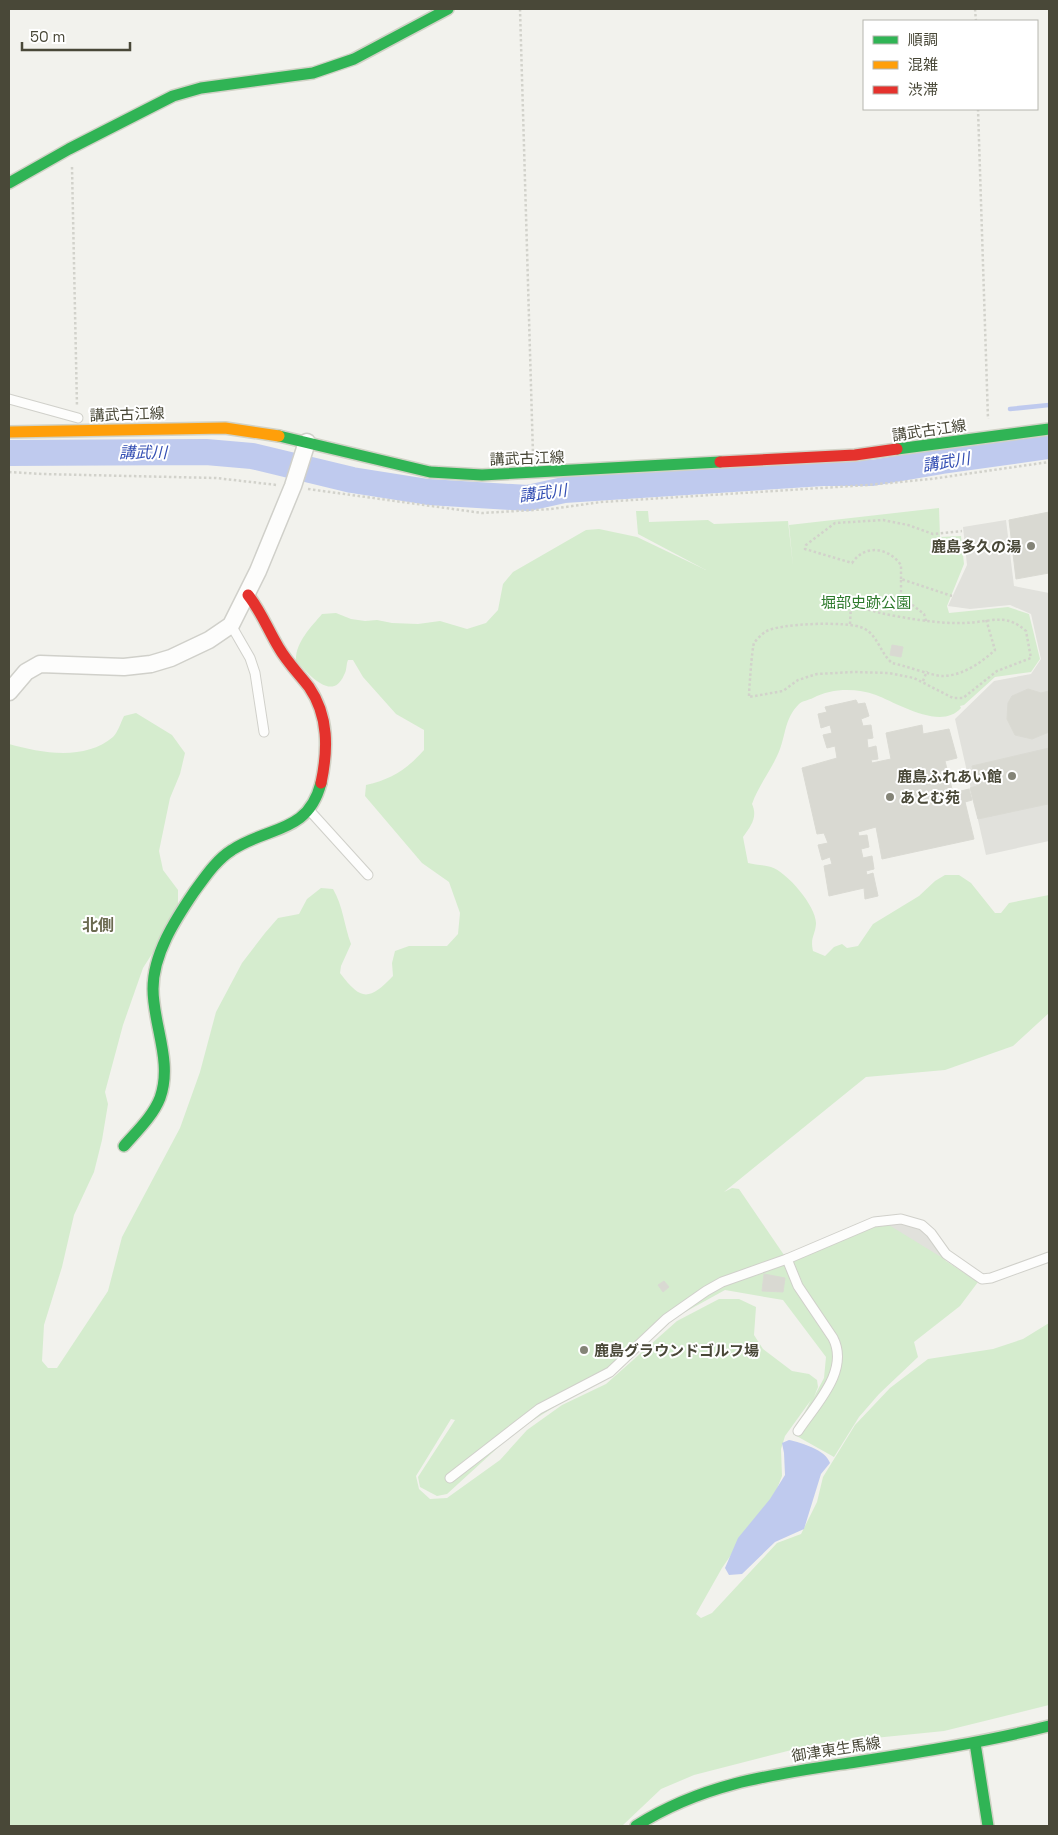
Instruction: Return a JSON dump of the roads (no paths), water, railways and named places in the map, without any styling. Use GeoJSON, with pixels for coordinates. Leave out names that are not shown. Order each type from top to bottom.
{"type":"FeatureCollection","features":[{"type":"Feature","properties":{"kind":"main road"},"geometry":{"type":"LineString","coordinates":[[9,183],[69,149],[173,96],[200,88],[305,74],[354,59],[448,9]]}},
{"type":"Feature","properties":{"kind":"main road","name":"講武古江線"},"geometry":{"type":"LineString","coordinates":[[9,432],[225,428],[270,434],[305,448],[430,472],[482,475],[534,474],[855,456],[1049,429]]}},
{"type":"Feature","properties":{"kind":"main road"},"geometry":{"type":"LineString","coordinates":[[124,1146],[153,1110],[160,1099],[165,1082],[153,990],[154,968],[164,943],[183,909],[219,860],[230,850],[268,834],[310,811],[318,794],[327,755],[327,740],[321,708],[307,683],[284,657],[259,607],[248,595]]}},
{"type":"Feature","properties":{"kind":"main road","name":"御津東生馬線"},"geometry":{"type":"LineString","coordinates":[[636,1826],[682,1800],[717,1787],[755,1777],[975,1743],[1049,1726]]}},
{"type":"Feature","properties":{"kind":"main road"},"geometry":{"type":"LineString","coordinates":[[975,1743],[988,1826]]}},
{"type":"Feature","properties":{"kind":"street"},"geometry":{"type":"LineString","coordinates":[[9,692],[26,672],[40,664],[124,668],[151,664],[171,658],[209,640],[231,625],[248,595],[294,482],[305,448]]}},
{"type":"Feature","properties":{"kind":"lane"},"geometry":{"type":"LineString","coordinates":[[9,399],[78,418]]}},
{"type":"Feature","properties":{"kind":"lane"},"geometry":{"type":"LineString","coordinates":[[231,625],[250,658],[255,673],[264,732]]}},
{"type":"Feature","properties":{"kind":"lane"},"geometry":{"type":"LineString","coordinates":[[310,811],[368,875]]}},
{"type":"Feature","properties":{"kind":"lane"},"geometry":{"type":"LineString","coordinates":[[450,1478],[539,1409],[610,1372],[687,1303],[722,1282],[787,1259],[874,1222],[892,1218],[908,1220],[922,1225],[931,1233],[946,1254],[982,1279],[992,1278],[1049,1257]]}},
{"type":"Feature","properties":{"kind":"lane"},"geometry":{"type":"LineString","coordinates":[[787,1259],[798,1286],[838,1346],[839,1358],[834,1376],[798,1431]]}},
{"type":"Feature","properties":{"kind":"water"},"geometry":{"type":"Polygon","coordinates":[[[789,1440],[807,1445],[819,1451],[828,1458],[830,1463],[821,1474],[804,1529],[775,1542],[742,1574],[729,1575],[725,1568],[738,1538],[770,1499],[785,1475],[782,1443],[789,1440]]]}},
{"type":"Feature","properties":{"kind":"waterway"},"geometry":{"type":"LineString","coordinates":[[1010,409],[1049,405]]}},
{"type":"Feature","properties":{"kind":"waterway","name":"講武川"},"geometry":{"type":"LineString","coordinates":[[9,453],[206,452],[252,456],[352,480],[428,492],[528,498],[564,490],[823,473],[872,473],[1049,446]]}},
{"type":"Feature","properties":{"kind":"place","name":"鹿島多久の湯"},"geometry":{"type":"Point","coordinates":[1031,546]}},
{"type":"Feature","properties":{"kind":"place","name":"鹿島ふれあい館"},"geometry":{"type":"Point","coordinates":[1012,776]}},
{"type":"Feature","properties":{"kind":"place","name":"あとむ苑"},"geometry":{"type":"Point","coordinates":[890,797]}},
{"type":"Feature","properties":{"kind":"place","name":"鹿島グラウンドゴルフ場"},"geometry":{"type":"Point","coordinates":[584,1350]}},
{"type":"Feature","properties":{"kind":"district","name":"北側"},"geometry":{"type":"Point","coordinates":[98,925]}},
{"type":"Feature","properties":{"kind":"park label","name":"堀部史跡公園"},"geometry":{"type":"Point","coordinates":[866,602]}}]}
